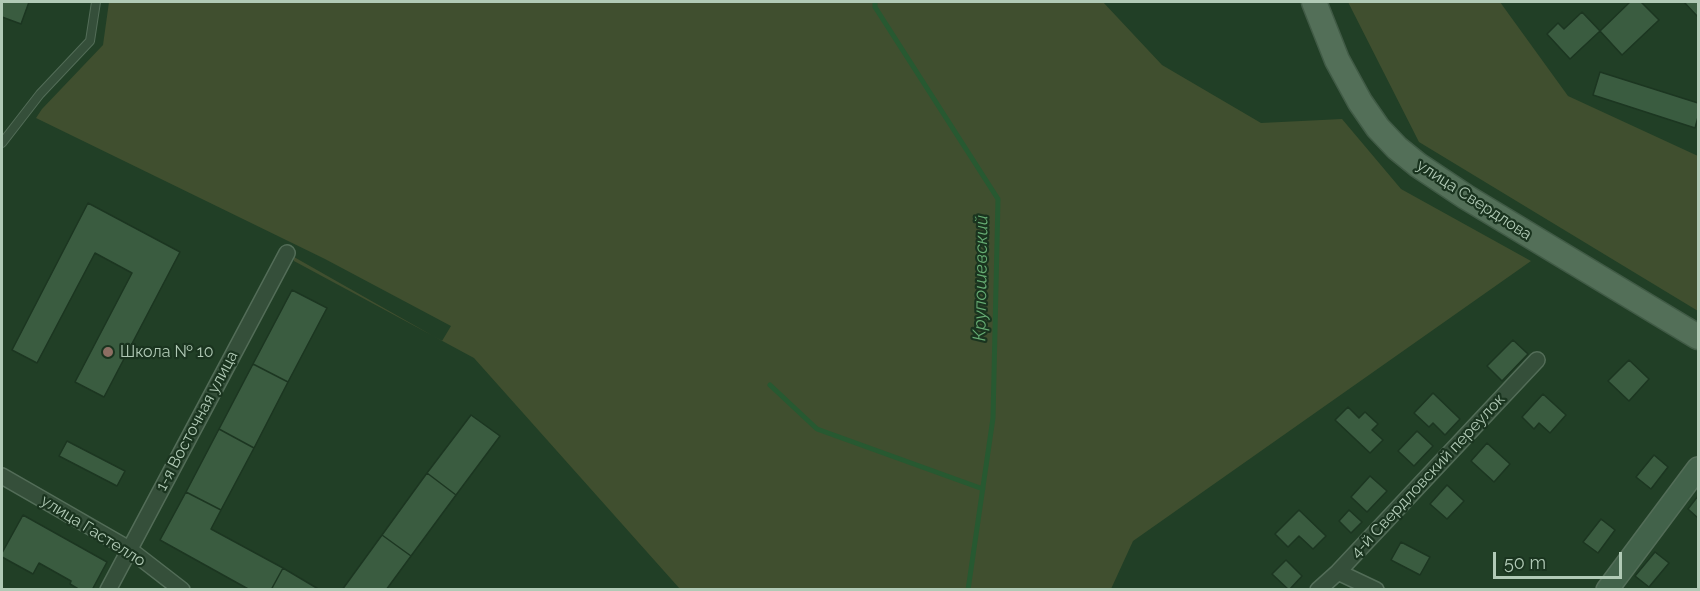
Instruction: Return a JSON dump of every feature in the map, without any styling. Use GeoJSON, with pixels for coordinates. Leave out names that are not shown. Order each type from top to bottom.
{"type":"FeatureCollection","features":[{"type":"Feature","properties":{"kind":"main road","name":"улица Свердлова"},"geometry":{"type":"LineString","coordinates":[[1314,2],[1337,60],[1360,102],[1378,128],[1397,148],[1466,197],[1698,337]]}},
{"type":"Feature","properties":{"kind":"main road"},"geometry":{"type":"LineString","coordinates":[[1607,590],[1698,468]]}},
{"type":"Feature","properties":{"kind":"street","name":"1-я Восточная улица"},"geometry":{"type":"LineString","coordinates":[[108,590],[287,253]]}},
{"type":"Feature","properties":{"kind":"street","name":"4-й Свердловский переулок"},"geometry":{"type":"LineString","coordinates":[[1318,590],[1338,572],[1537,360]]}},
{"type":"Feature","properties":{"kind":"street","name":"улица Гастелло"},"geometry":{"type":"LineString","coordinates":[[2,477],[129,549],[182,590]]}},
{"type":"Feature","properties":{"kind":"street"},"geometry":{"type":"LineString","coordinates":[[1338,572],[1376,590]]}},
{"type":"Feature","properties":{"kind":"lane"},"geometry":{"type":"LineString","coordinates":[[2,143],[40,94],[90,40],[96,2]]}},
{"type":"Feature","properties":{"kind":"green space"},"geometry":{"type":"Polygon","coordinates":[[[109,2],[1103,2],[1162,65],[1261,123],[1342,119],[1401,189],[1531,261],[1133,541],[1111,589],[680,589],[474,358],[442,341],[451,326],[325,259],[36,118],[103,45],[109,2]]]}},
{"type":"Feature","properties":{"kind":"green space"},"geometry":{"type":"Polygon","coordinates":[[[1348,2],[1500,2],[1568,96],[1698,156],[1698,311],[1419,142],[1348,2]]]}},
{"type":"Feature","properties":{"kind":"green space"},"geometry":{"type":"Polygon","coordinates":[[[294,257],[433,336],[294,261],[294,257]]]}},
{"type":"Feature","properties":{"kind":"building"},"geometry":{"type":"Polygon","coordinates":[[[2,2],[29,2],[21,24],[2,17],[2,2]]]}},
{"type":"Feature","properties":{"kind":"building"},"geometry":{"type":"Polygon","coordinates":[[[1630,2],[1641,2],[1659,20],[1622,55],[1600,31],[1630,2]]]}},
{"type":"Feature","properties":{"kind":"building"},"geometry":{"type":"Polygon","coordinates":[[[1684,2],[1698,2],[1698,17],[1684,2]]]}},
{"type":"Feature","properties":{"kind":"building"},"geometry":{"type":"Polygon","coordinates":[[[1582,12],[1600,31],[1570,59],[1547,34],[1558,23],[1564,29],[1582,12]]]}},
{"type":"Feature","properties":{"kind":"building"},"geometry":{"type":"Polygon","coordinates":[[[1600,72],[1698,103],[1695,128],[1593,95],[1600,72]]]}},
{"type":"Feature","properties":{"kind":"building"},"geometry":{"type":"Polygon","coordinates":[[[88,203],[180,252],[104,397],[75,382],[132,273],[95,253],[37,363],[12,350],[88,203]]]}},
{"type":"Feature","properties":{"kind":"building"},"geometry":{"type":"Polygon","coordinates":[[[292,290],[327,308],[288,382],[253,364],[292,290]]]}},
{"type":"Feature","properties":{"kind":"building"},"geometry":{"type":"Polygon","coordinates":[[[1513,340],[1528,354],[1502,381],[1487,366],[1513,340]]]}},
{"type":"Feature","properties":{"kind":"building"},"geometry":{"type":"Polygon","coordinates":[[[1629,360],[1649,379],[1629,401],[1608,381],[1629,360]]]}},
{"type":"Feature","properties":{"kind":"building"},"geometry":{"type":"Polygon","coordinates":[[[253,364],[288,382],[254,448],[219,429],[253,364]]]}},
{"type":"Feature","properties":{"kind":"building"},"geometry":{"type":"Polygon","coordinates":[[[1433,393],[1460,419],[1445,435],[1433,423],[1429,427],[1414,413],[1433,393]]]}},
{"type":"Feature","properties":{"kind":"building"},"geometry":{"type":"Polygon","coordinates":[[[1543,394],[1566,415],[1550,433],[1539,423],[1534,429],[1522,417],[1543,394]]]}},
{"type":"Feature","properties":{"kind":"building"},"geometry":{"type":"Polygon","coordinates":[[[1348,407],[1359,418],[1365,412],[1378,424],[1372,430],[1383,440],[1370,453],[1335,420],[1348,407]]]}},
{"type":"Feature","properties":{"kind":"building"},"geometry":{"type":"Polygon","coordinates":[[[471,415],[500,436],[456,495],[427,473],[471,415]]]}},
{"type":"Feature","properties":{"kind":"building"},"geometry":{"type":"Polygon","coordinates":[[[219,429],[254,448],[221,510],[186,492],[219,429]]]}},
{"type":"Feature","properties":{"kind":"building"},"geometry":{"type":"Polygon","coordinates":[[[1417,431],[1433,446],[1414,466],[1398,451],[1417,431]]]}},
{"type":"Feature","properties":{"kind":"building"},"geometry":{"type":"Polygon","coordinates":[[[67,441],[125,471],[117,486],[59,456],[67,441]]]}},
{"type":"Feature","properties":{"kind":"building"},"geometry":{"type":"Polygon","coordinates":[[[1487,443],[1510,464],[1494,482],[1471,461],[1487,443]]]}},
{"type":"Feature","properties":{"kind":"building"},"geometry":{"type":"Polygon","coordinates":[[[1654,455],[1668,467],[1651,489],[1636,477],[1654,455]]]}},
{"type":"Feature","properties":{"kind":"building"},"geometry":{"type":"Polygon","coordinates":[[[427,473],[456,495],[411,556],[382,535],[427,473]]]}},
{"type":"Feature","properties":{"kind":"building"},"geometry":{"type":"Polygon","coordinates":[[[1370,476],[1387,491],[1367,512],[1351,497],[1370,476]]]}},
{"type":"Feature","properties":{"kind":"building"},"geometry":{"type":"Polygon","coordinates":[[[1447,485],[1464,501],[1447,519],[1430,504],[1447,485]]]}},
{"type":"Feature","properties":{"kind":"building"},"geometry":{"type":"Polygon","coordinates":[[[186,492],[221,510],[211,529],[283,568],[271,590],[250,590],[160,540],[186,492]]]}},
{"type":"Feature","properties":{"kind":"building"},"geometry":{"type":"Polygon","coordinates":[[[1698,496],[1698,518],[1688,509],[1698,496]]]}},
{"type":"Feature","properties":{"kind":"building"},"geometry":{"type":"Polygon","coordinates":[[[1299,510],[1326,536],[1313,549],[1299,536],[1288,547],[1275,534],[1299,510]]]}},
{"type":"Feature","properties":{"kind":"building"},"geometry":{"type":"Polygon","coordinates":[[[1349,510],[1362,522],[1351,533],[1339,521],[1349,510]]]}},
{"type":"Feature","properties":{"kind":"building"},"geometry":{"type":"Polygon","coordinates":[[[23,515],[107,562],[92,590],[80,590],[70,584],[71,581],[39,563],[33,574],[2,557],[23,515]]]}},
{"type":"Feature","properties":{"kind":"building"},"geometry":{"type":"Polygon","coordinates":[[[1601,519],[1615,530],[1598,553],[1583,542],[1601,519]]]}},
{"type":"Feature","properties":{"kind":"building"},"geometry":{"type":"Polygon","coordinates":[[[382,535],[411,556],[386,590],[342,590],[382,535]]]}},
{"type":"Feature","properties":{"kind":"building"},"geometry":{"type":"Polygon","coordinates":[[[1401,542],[1430,557],[1420,575],[1391,560],[1401,542]]]}},
{"type":"Feature","properties":{"kind":"building"},"geometry":{"type":"Polygon","coordinates":[[[1655,552],[1669,563],[1649,587],[1635,576],[1655,552]]]}},
{"type":"Feature","properties":{"kind":"building"},"geometry":{"type":"Polygon","coordinates":[[[1286,560],[1302,576],[1289,590],[1272,574],[1286,560]]]}},
{"type":"Feature","properties":{"kind":"building"},"geometry":{"type":"Polygon","coordinates":[[[283,568],[320,590],[271,590],[283,568]]]}},
{"type":"Feature","properties":{"kind":"waterway","name":"Крупошевский"},"geometry":{"type":"LineString","coordinates":[[875,2],[875,7],[998,199],[993,418],[968,590]]}},
{"type":"Feature","properties":{"kind":"waterway"},"geometry":{"type":"LineString","coordinates":[[770,385],[817,429],[983,489]]}},
{"type":"Feature","properties":{"kind":"place","name":"Школа № 10"},"geometry":{"type":"Point","coordinates":[108,352]}}]}
